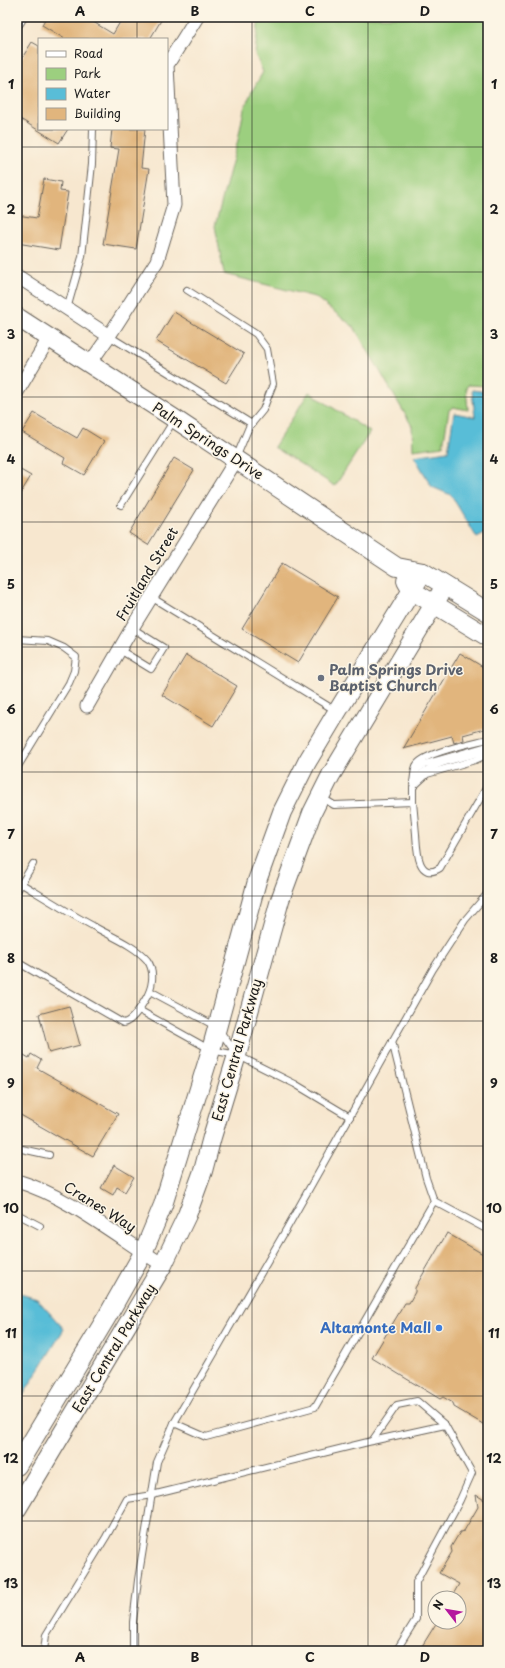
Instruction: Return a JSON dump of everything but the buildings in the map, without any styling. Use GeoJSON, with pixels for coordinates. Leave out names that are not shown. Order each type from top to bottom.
{"type":"FeatureCollection","features":[{"type":"Feature","properties":{"kind":"main road","name":"Palm Springs Drive"},"geometry":{"type":"LineString","coordinates":[[17,317],[90,363],[397,567],[423,572],[488,612]]}},
{"type":"Feature","properties":{"kind":"main road","name":"Palm Springs Drive"},"geometry":{"type":"LineString","coordinates":[[397,567],[411,590],[488,637]]}},
{"type":"Feature","properties":{"kind":"main road","name":"East Central Parkway"},"geometry":{"type":"LineString","coordinates":[[17,1466],[108,1315],[143,1252],[163,1205],[211,1050],[257,881],[282,812],[307,762],[423,572]]}},
{"type":"Feature","properties":{"kind":"main road","name":"East Central Parkway"},"geometry":{"type":"LineString","coordinates":[[17,1509],[163,1265],[187,1215],[203,1171],[280,900],[312,813],[350,744],[445,586]]}},
{"type":"Feature","properties":{"kind":"street"},"geometry":{"type":"LineString","coordinates":[[17,22],[20,17]]}},
{"type":"Feature","properties":{"kind":"street"},"geometry":{"type":"LineString","coordinates":[[168,63],[197,17]]}},
{"type":"Feature","properties":{"kind":"street"},"geometry":{"type":"LineString","coordinates":[[90,363],[157,261],[174,205],[168,85]]}},
{"type":"Feature","properties":{"kind":"street"},"geometry":{"type":"LineString","coordinates":[[17,276],[109,336]]}},
{"type":"Feature","properties":{"kind":"street"},"geometry":{"type":"LineString","coordinates":[[17,392],[49,338]]}},
{"type":"Feature","properties":{"kind":"street","name":"Fruitland Street"},"geometry":{"type":"LineString","coordinates":[[87,706],[132,628],[236,460]]}},
{"type":"Feature","properties":{"kind":"street","name":"Cranes Way"},"geometry":{"type":"LineString","coordinates":[[17,1181],[37,1187],[69,1205],[163,1265]]}},
{"type":"Feature","properties":{"kind":"lane"},"geometry":{"type":"LineString","coordinates":[[67,309],[82,257],[92,164],[93,130]]}},
{"type":"Feature","properties":{"kind":"lane"},"geometry":{"type":"LineString","coordinates":[[187,290],[256,334],[267,349],[273,384],[263,410],[252,424],[236,460]]}},
{"type":"Feature","properties":{"kind":"lane"},"geometry":{"type":"LineString","coordinates":[[109,336],[252,424]]}},
{"type":"Feature","properties":{"kind":"lane"},"geometry":{"type":"LineString","coordinates":[[121,505],[175,419]]}},
{"type":"Feature","properties":{"kind":"lane"},"geometry":{"type":"LineString","coordinates":[[152,597],[337,712]]}},
{"type":"Feature","properties":{"kind":"lane"},"geometry":{"type":"LineString","coordinates":[[120,650],[152,669],[164,648],[132,628]]}},
{"type":"Feature","properties":{"kind":"lane"},"geometry":{"type":"LineString","coordinates":[[17,639],[48,641],[64,648],[76,657],[74,671],[69,683],[17,768]]}},
{"type":"Feature","properties":{"kind":"lane"},"geometry":{"type":"LineString","coordinates":[[488,740],[428,757],[416,766],[413,784],[413,802],[418,858],[422,867],[427,870],[435,871],[440,868],[488,785]]}},
{"type":"Feature","properties":{"kind":"lane"},"geometry":{"type":"LineString","coordinates":[[414,774],[425,764],[488,748]]}},
{"type":"Feature","properties":{"kind":"lane"},"geometry":{"type":"LineString","coordinates":[[413,784],[427,774],[482,757],[488,748]]}},
{"type":"Feature","properties":{"kind":"lane"},"geometry":{"type":"LineString","coordinates":[[320,797],[334,805],[413,802]]}},
{"type":"Feature","properties":{"kind":"lane"},"geometry":{"type":"LineString","coordinates":[[17,891],[19,882],[33,864]]}},
{"type":"Feature","properties":{"kind":"lane"},"geometry":{"type":"LineString","coordinates":[[17,962],[123,1023],[127,1023],[139,1010],[150,991],[153,975],[147,961],[138,953],[19,882]]}},
{"type":"Feature","properties":{"kind":"lane"},"geometry":{"type":"LineString","coordinates":[[133,1651],[133,1622],[138,1580],[152,1494],[158,1462],[174,1423],[287,1228],[433,969],[465,920],[488,893]]}},
{"type":"Feature","properties":{"kind":"lane"},"geometry":{"type":"LineString","coordinates":[[150,991],[217,1027],[237,1055]]}},
{"type":"Feature","properties":{"kind":"lane"},"geometry":{"type":"LineString","coordinates":[[139,1010],[211,1050],[237,1055],[295,1084],[350,1117]]}},
{"type":"Feature","properties":{"kind":"lane"},"geometry":{"type":"LineString","coordinates":[[392,1041],[426,1178],[434,1201],[488,1230]]}},
{"type":"Feature","properties":{"kind":"lane"},"geometry":{"type":"LineString","coordinates":[[17,1148],[49,1155]]}},
{"type":"Feature","properties":{"kind":"lane"},"geometry":{"type":"LineString","coordinates":[[174,1423],[206,1437],[315,1407],[434,1201]]}},
{"type":"Feature","properties":{"kind":"lane"},"geometry":{"type":"LineString","coordinates":[[17,1214],[40,1226]]}},
{"type":"Feature","properties":{"kind":"lane"},"geometry":{"type":"LineString","coordinates":[[372,1441],[397,1405],[417,1401],[445,1425],[472,1473],[460,1500],[416,1582],[416,1620],[396,1651]]}},
{"type":"Feature","properties":{"kind":"lane"},"geometry":{"type":"LineString","coordinates":[[44,1651],[46,1635],[106,1537],[127,1499],[445,1425]]}},
{"type":"Feature","properties":{"kind":"green space"},"geometry":{"type":"Polygon","coordinates":[[[259,17],[488,17],[488,386],[468,385],[466,388],[468,410],[453,407],[449,410],[443,446],[413,450],[412,426],[354,327],[315,297],[224,274],[215,226],[238,140],[244,109],[263,72],[255,54],[259,17]]]}},
{"type":"Feature","properties":{"kind":"green space"},"geometry":{"type":"Polygon","coordinates":[[[309,392],[370,432],[335,486],[274,447],[309,392]]]}},
{"type":"Feature","properties":{"kind":"water"},"geometry":{"type":"Polygon","coordinates":[[[472,390],[488,392],[488,532],[477,538],[451,495],[432,487],[414,456],[448,451],[454,413],[475,417],[472,390]]]}},
{"type":"Feature","properties":{"kind":"water"},"geometry":{"type":"Polygon","coordinates":[[[17,1293],[37,1299],[64,1329],[17,1405],[17,1293]]]}},
{"type":"Feature","properties":{"kind":"place","name":"Palm Springs Drive Baptist Church"},"geometry":{"type":"Point","coordinates":[321,678]}},
{"type":"Feature","properties":{"kind":"place","name":"Altamonte Mall"},"geometry":{"type":"Point","coordinates":[439,1328]}}]}
